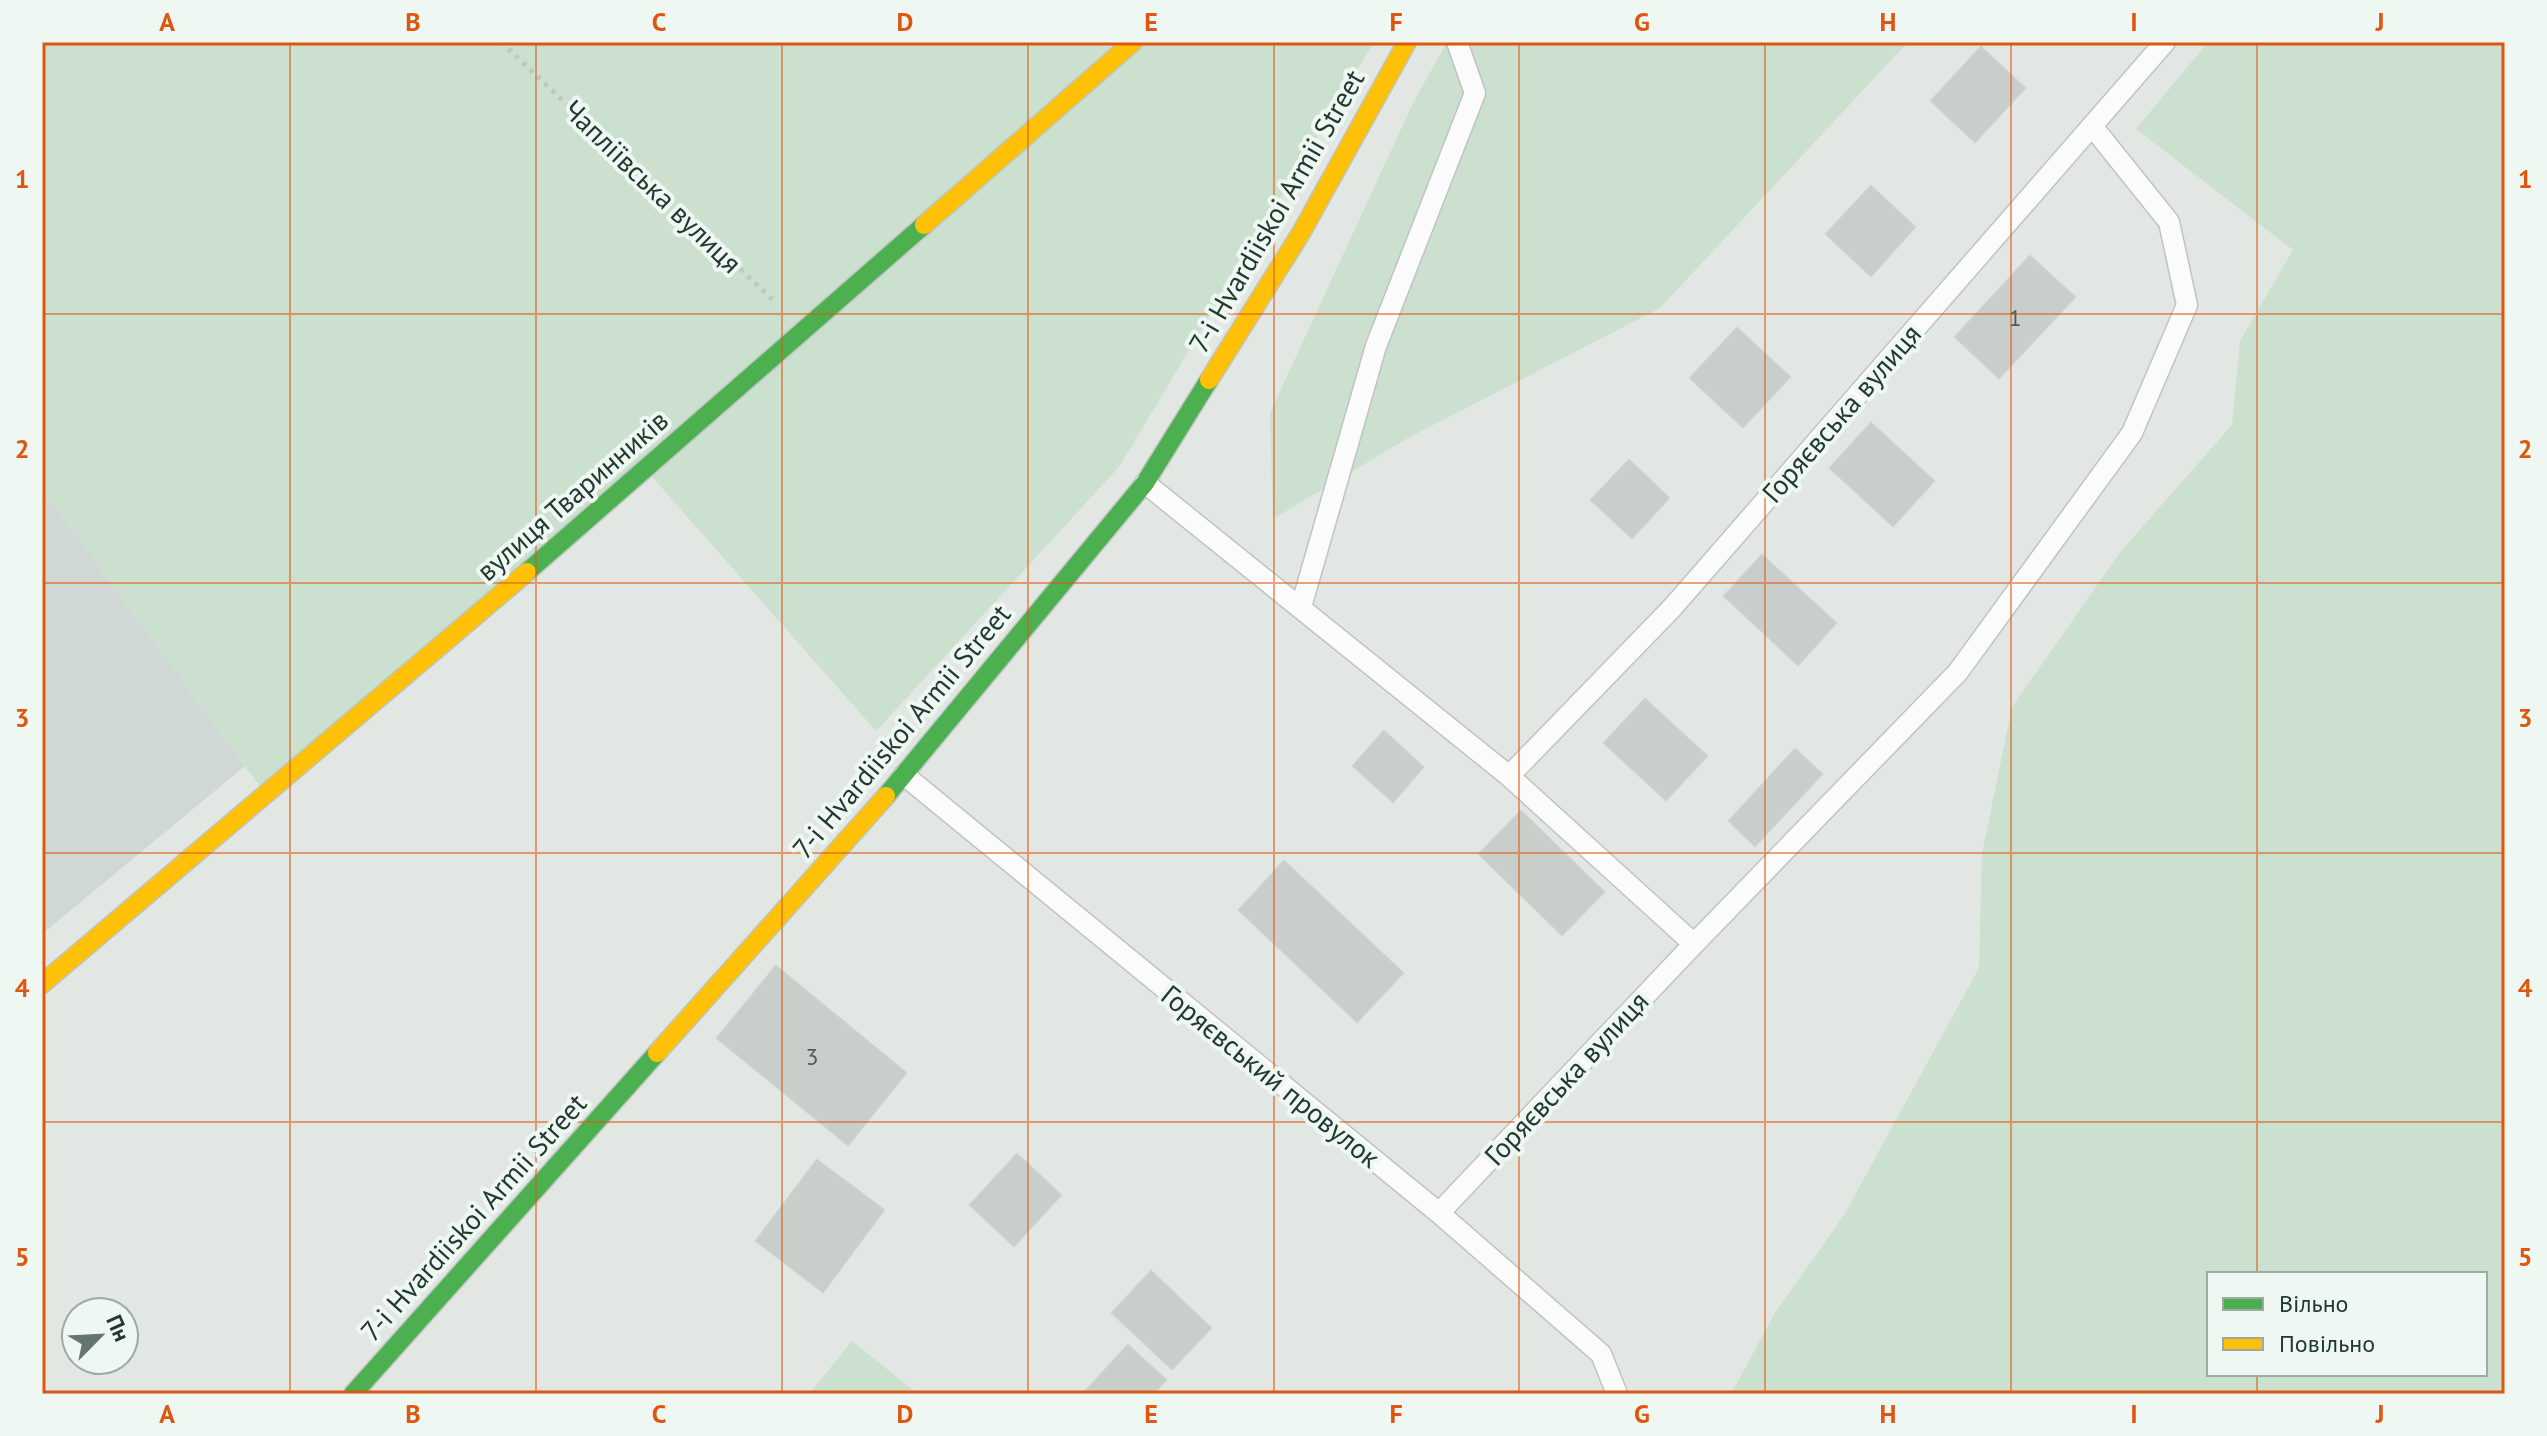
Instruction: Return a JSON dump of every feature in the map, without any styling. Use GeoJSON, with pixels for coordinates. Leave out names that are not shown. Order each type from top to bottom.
{"type":"FeatureCollection","features":[{"type":"Feature","properties":{"kind":"street","name":"вулиця Тваринників"},"geometry":{"type":"LineString","coordinates":[[42,984],[562,543],[1133,42]]}},
{"type":"Feature","properties":{"kind":"street","name":"7-i Hvardiiskoi Armii Street"},"geometry":{"type":"LineString","coordinates":[[353,1394],[904,775],[1145,483],[1301,233],[1407,42]]}},
{"type":"Feature","properties":{"kind":"lane"},"geometry":{"type":"LineString","coordinates":[[1301,607],[1376,346],[1475,93],[1457,42]]}},
{"type":"Feature","properties":{"kind":"lane","name":"Горяєвська вулиця"},"geometry":{"type":"LineString","coordinates":[[1509,776],[1672,608],[2165,42]]}},
{"type":"Feature","properties":{"kind":"lane","name":"Горяєвська вулиця"},"geometry":{"type":"LineString","coordinates":[[1439,1213],[1958,672],[2132,433],[2187,305],[2169,222],[2092,126]]}},
{"type":"Feature","properties":{"kind":"lane"},"geometry":{"type":"LineString","coordinates":[[1145,483],[1509,776],[1694,944]]}},
{"type":"Feature","properties":{"kind":"lane","name":"Горяєвський провулок"},"geometry":{"type":"LineString","coordinates":[[904,775],[1439,1213],[1601,1354],[1617,1394]]}},
{"type":"Feature","properties":{"kind":"path","name":"Чапліївська вулиця"},"geometry":{"type":"LineString","coordinates":[[501,42],[805,330]]}},
{"type":"Feature","properties":{"kind":"shaded area"},"geometry":{"type":"Polygon","coordinates":[[[42,489],[245,766],[42,934],[42,489]]]}},
{"type":"Feature","properties":{"kind":"green space"},"geometry":{"type":"Polygon","coordinates":[[[42,42],[1374,42],[1119,467],[876,731],[646,470],[265,793],[42,489],[42,42]]]}},
{"type":"Feature","properties":{"kind":"green space"},"geometry":{"type":"Polygon","coordinates":[[[1447,42],[1908,42],[1660,308],[1408,438],[1273,519],[1270,413],[1413,103],[1447,42]]]}},
{"type":"Feature","properties":{"kind":"green space"},"geometry":{"type":"Polygon","coordinates":[[[2208,42],[2505,42],[2505,1394],[1731,1394],[1775,1313],[1844,1215],[1979,968],[1982,854],[2012,707],[2121,551],[2232,425],[2240,341],[2293,250],[2136,129],[2208,42]]]}},
{"type":"Feature","properties":{"kind":"green space"},"geometry":{"type":"Polygon","coordinates":[[[852,1341],[918,1394],[809,1394],[852,1341]]]}},
{"type":"Feature","properties":{"kind":"building"},"geometry":{"type":"Polygon","coordinates":[[[1981,47],[2025,88],[1975,142],[1931,101],[1981,47]]]}},
{"type":"Feature","properties":{"kind":"building"},"geometry":{"type":"Polygon","coordinates":[[[1871,186],[1915,227],[1871,276],[1826,234],[1871,186]]]}},
{"type":"Feature","properties":{"kind":"building"},"geometry":{"type":"Polygon","coordinates":[[[2030,256],[2075,297],[1999,378],[1955,337],[2030,256]]]}},
{"type":"Feature","properties":{"kind":"building"},"geometry":{"type":"Polygon","coordinates":[[[1737,328],[1790,377],[1743,427],[1690,378],[1737,328]]]}},
{"type":"Feature","properties":{"kind":"building"},"geometry":{"type":"Polygon","coordinates":[[[1871,423],[1934,481],[1893,526],[1830,468],[1871,423]]]}},
{"type":"Feature","properties":{"kind":"building"},"geometry":{"type":"Polygon","coordinates":[[[1629,460],[1669,498],[1632,538],[1591,500],[1629,460]]]}},
{"type":"Feature","properties":{"kind":"building"},"geometry":{"type":"Polygon","coordinates":[[[1762,555],[1836,623],[1798,665],[1724,596],[1762,555]]]}},
{"type":"Feature","properties":{"kind":"building"},"geometry":{"type":"Polygon","coordinates":[[[1645,699],[1707,756],[1666,800],[1604,743],[1645,699]]]}},
{"type":"Feature","properties":{"kind":"building"},"geometry":{"type":"Polygon","coordinates":[[[1384,731],[1423,767],[1393,802],[1353,766],[1384,731]]]}},
{"type":"Feature","properties":{"kind":"building"},"geometry":{"type":"Polygon","coordinates":[[[1795,749],[1822,774],[1755,846],[1729,821],[1795,749]]]}},
{"type":"Feature","properties":{"kind":"building"},"geometry":{"type":"Polygon","coordinates":[[[1521,811],[1604,892],[1562,935],[1479,854],[1521,811]]]}},
{"type":"Feature","properties":{"kind":"building"},"geometry":{"type":"Polygon","coordinates":[[[1284,861],[1403,973],[1357,1022],[1239,910],[1284,861]]]}},
{"type":"Feature","properties":{"kind":"building"},"geometry":{"type":"Polygon","coordinates":[[[776,966],[906,1073],[848,1145],[717,1038],[776,966]]]}},
{"type":"Feature","properties":{"kind":"building"},"geometry":{"type":"Polygon","coordinates":[[[1017,1154],[1061,1195],[1014,1246],[970,1205],[1017,1154]]]}},
{"type":"Feature","properties":{"kind":"building"},"geometry":{"type":"Polygon","coordinates":[[[817,1160],[884,1210],[823,1292],[756,1241],[817,1160]]]}},
{"type":"Feature","properties":{"kind":"building"},"geometry":{"type":"Polygon","coordinates":[[[1151,1271],[1211,1328],[1172,1369],[1112,1313],[1151,1271]]]}},
{"type":"Feature","properties":{"kind":"building"},"geometry":{"type":"Polygon","coordinates":[[[1128,1345],[1166,1380],[1153,1394],[1083,1394],[1128,1345]]]}},
{"type":"Feature","properties":{"kind":"traffic: fast"},"geometry":{"type":"LineString","coordinates":[[527,572],[924,225]]}},
{"type":"Feature","properties":{"kind":"traffic: fast"},"geometry":{"type":"LineString","coordinates":[[886,796],[1145,483],[1209,380]]}},
{"type":"Feature","properties":{"kind":"traffic: fast"},"geometry":{"type":"LineString","coordinates":[[353,1394],[657,1053]]}},
{"type":"Feature","properties":{"kind":"traffic: slow"},"geometry":{"type":"LineString","coordinates":[[924,225],[1133,42]]}},
{"type":"Feature","properties":{"kind":"traffic: slow"},"geometry":{"type":"LineString","coordinates":[[1209,380],[1301,233],[1407,42]]}},
{"type":"Feature","properties":{"kind":"traffic: slow"},"geometry":{"type":"LineString","coordinates":[[42,984],[527,572]]}},
{"type":"Feature","properties":{"kind":"traffic: slow"},"geometry":{"type":"LineString","coordinates":[[657,1053],[886,796]]}}]}
